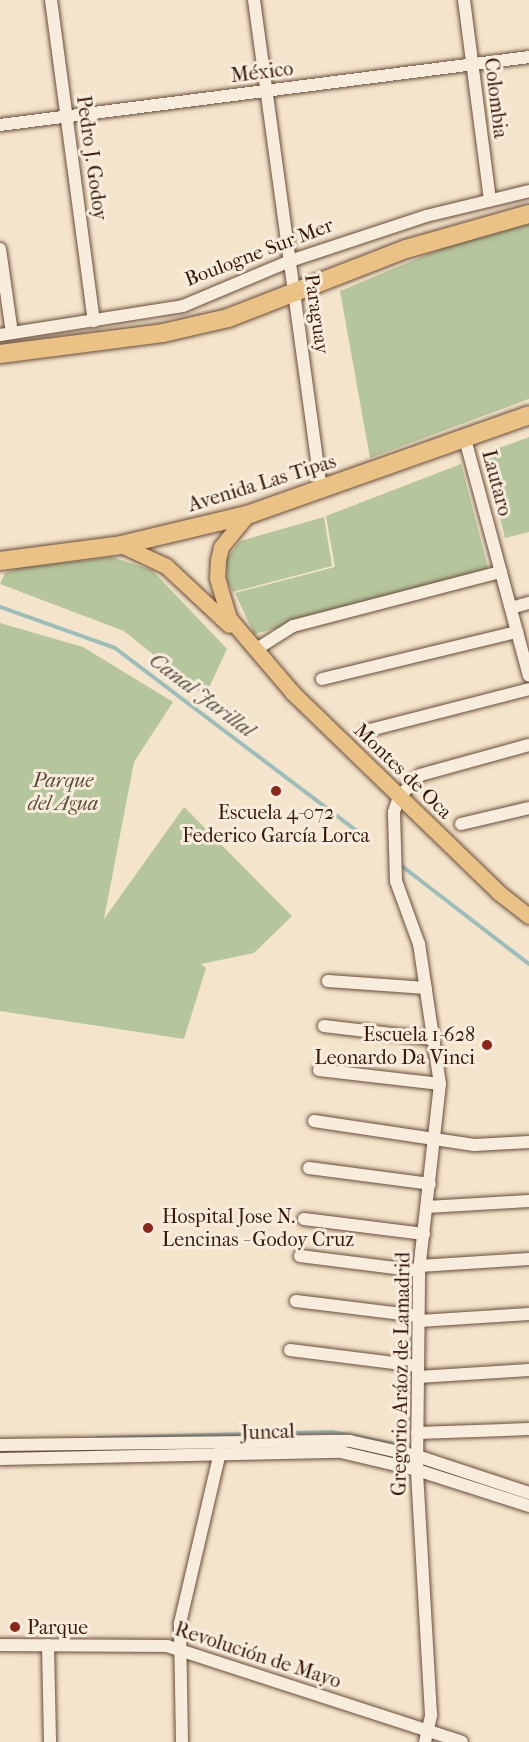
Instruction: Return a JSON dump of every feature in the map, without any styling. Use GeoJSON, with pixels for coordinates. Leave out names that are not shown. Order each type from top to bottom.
{"type":"FeatureCollection","features":[{"type":"Feature","properties":{"kind":"highway"},"geometry":{"type":"LineString","coordinates":[[0,354],[185,328],[248,311],[406,249],[529,214]]}},
{"type":"Feature","properties":{"kind":"highway","name":"Avenida Las Tipas"},"geometry":{"type":"LineString","coordinates":[[0,561],[121,545],[247,515],[529,415]]}},
{"type":"Feature","properties":{"kind":"main road","name":"Montes de Oca"},"geometry":{"type":"LineString","coordinates":[[247,515],[222,547],[217,578],[229,618],[255,650]]}},
{"type":"Feature","properties":{"kind":"main road","name":"Montes de Oca"},"geometry":{"type":"LineString","coordinates":[[121,545],[145,555],[185,581],[399,797],[529,916]]}},
{"type":"Feature","properties":{"kind":"street","name":"Pedro J. Godoy"},"geometry":{"type":"LineString","coordinates":[[51,0],[94,321]]}},
{"type":"Feature","properties":{"kind":"street","name":"Paraguay"},"geometry":{"type":"LineString","coordinates":[[254,0],[321,490]]}},
{"type":"Feature","properties":{"kind":"street","name":"Colombia"},"geometry":{"type":"LineString","coordinates":[[464,0],[490,200]]}},
{"type":"Feature","properties":{"kind":"street","name":"México"},"geometry":{"type":"LineString","coordinates":[[0,125],[529,57]]}},
{"type":"Feature","properties":{"kind":"street","name":"Boulogne Sur Mer"},"geometry":{"type":"LineString","coordinates":[[6,334],[183,306],[290,261],[490,200],[529,191]]}},
{"type":"Feature","properties":{"kind":"street"},"geometry":{"type":"LineString","coordinates":[[0,249],[6,334]]}},
{"type":"Feature","properties":{"kind":"street","name":"Lautaro"},"geometry":{"type":"LineString","coordinates":[[465,439],[529,676]]}},
{"type":"Feature","properties":{"kind":"street"},"geometry":{"type":"LineString","coordinates":[[255,650],[293,626],[501,572]]}},
{"type":"Feature","properties":{"kind":"street"},"geometry":{"type":"LineString","coordinates":[[511,608],[529,603]]}},
{"type":"Feature","properties":{"kind":"street"},"geometry":{"type":"LineString","coordinates":[[322,680],[517,632]]}},
{"type":"Feature","properties":{"kind":"street"},"geometry":{"type":"LineString","coordinates":[[366,730],[529,689]]}},
{"type":"Feature","properties":{"kind":"street"},"geometry":{"type":"LineString","coordinates":[[399,797],[420,775],[529,745]]}},
{"type":"Feature","properties":{"kind":"street","name":"Gregorio Aráoz de Lamadrid"},"geometry":{"type":"LineString","coordinates":[[399,797],[393,861],[419,944],[440,1084],[436,1137],[419,1269],[417,1470],[431,1715],[426,1736]]}},
{"type":"Feature","properties":{"kind":"street"},"geometry":{"type":"LineString","coordinates":[[461,824],[529,808]]}},
{"type":"Feature","properties":{"kind":"street"},"geometry":{"type":"LineString","coordinates":[[328,981],[426,988]]}},
{"type":"Feature","properties":{"kind":"street"},"geometry":{"type":"LineString","coordinates":[[324,1026],[433,1039]]}},
{"type":"Feature","properties":{"kind":"street"},"geometry":{"type":"LineString","coordinates":[[319,1070],[440,1084]]}},
{"type":"Feature","properties":{"kind":"street"},"geometry":{"type":"LineString","coordinates":[[314,1121],[436,1137],[474,1145],[529,1142]]}},
{"type":"Feature","properties":{"kind":"street"},"geometry":{"type":"LineString","coordinates":[[309,1168],[430,1184]]}},
{"type":"Feature","properties":{"kind":"street"},"geometry":{"type":"LineString","coordinates":[[427,1207],[529,1201]]}},
{"type":"Feature","properties":{"kind":"street"},"geometry":{"type":"LineString","coordinates":[[304,1219],[423,1234]]}},
{"type":"Feature","properties":{"kind":"street"},"geometry":{"type":"LineString","coordinates":[[300,1256],[419,1269],[529,1258]]}},
{"type":"Feature","properties":{"kind":"street"},"geometry":{"type":"LineString","coordinates":[[296,1301],[418,1319],[529,1314]]}},
{"type":"Feature","properties":{"kind":"street"},"geometry":{"type":"LineString","coordinates":[[291,1350],[418,1371],[529,1370]]}},
{"type":"Feature","properties":{"kind":"street"},"geometry":{"type":"LineString","coordinates":[[417,1432],[529,1429]]}},
{"type":"Feature","properties":{"kind":"street","name":"Juncal"},"geometry":{"type":"LineString","coordinates":[[0,1445],[327,1439],[417,1456],[529,1493]]}},
{"type":"Feature","properties":{"kind":"street"},"geometry":{"type":"LineString","coordinates":[[182,1742],[180,1623],[223,1440]]}},
{"type":"Feature","properties":{"kind":"street","name":"Juncal"},"geometry":{"type":"LineString","coordinates":[[0,1459],[341,1452],[417,1470],[529,1506]]}},
{"type":"Feature","properties":{"kind":"street","name":"Revolución de Mayo"},"geometry":{"type":"LineString","coordinates":[[0,1645],[153,1644],[181,1649],[426,1736],[462,1742]]}},
{"type":"Feature","properties":{"kind":"street"},"geometry":{"type":"LineString","coordinates":[[48,1645],[50,1742]]}},
{"type":"Feature","properties":{"kind":"green space"},"geometry":{"type":"Polygon","coordinates":[[[529,224],[529,399],[370,458],[340,291],[445,247],[529,224]]]}},
{"type":"Feature","properties":{"kind":"green space"},"geometry":{"type":"Polygon","coordinates":[[[529,437],[529,532],[505,538],[485,453],[529,437]]]}},
{"type":"Feature","properties":{"kind":"green space"},"geometry":{"type":"Polygon","coordinates":[[[461,464],[490,575],[254,634],[235,593],[335,567],[326,516],[461,464]]]}},
{"type":"Feature","properties":{"kind":"green space"},"geometry":{"type":"Polygon","coordinates":[[[324,517],[332,566],[233,592],[227,581],[227,558],[240,541],[324,517]]]}},
{"type":"Feature","properties":{"kind":"green space"},"geometry":{"type":"Polygon","coordinates":[[[112,557],[152,570],[227,649],[205,696],[124,631],[0,584],[5,573],[20,568],[112,557]]]}},
{"type":"Feature","properties":{"kind":"green space","name":"Parque del Agua"},"geometry":{"type":"Polygon","coordinates":[[[0,623],[83,647],[173,702],[134,762],[104,919],[184,807],[292,916],[254,953],[201,964],[206,968],[184,1039],[0,1011],[0,623]]]}},
{"type":"Feature","properties":{"kind":"waterway","name":"Canal Jarillal"},"geometry":{"type":"LineString","coordinates":[[0,607],[115,648],[369,840]]}},
{"type":"Feature","properties":{"kind":"waterway","name":"Canal Jarillal"},"geometry":{"type":"LineString","coordinates":[[403,867],[529,964]]}},
{"type":"Feature","properties":{"kind":"waterway"},"geometry":{"type":"LineString","coordinates":[[98,1438],[332,1432],[405,1446]]}},
{"type":"Feature","properties":{"kind":"place","name":"Escuela 4-072 Federico García Lorca"},"geometry":{"type":"Point","coordinates":[276,791]}},
{"type":"Feature","properties":{"kind":"place","name":"Escuela 1-628 Leonardo Da Vinci"},"geometry":{"type":"Point","coordinates":[487,1045]}},
{"type":"Feature","properties":{"kind":"place","name":"Hospital Jose N. Lencinas - Godoy Cruz"},"geometry":{"type":"Point","coordinates":[148,1228]}},
{"type":"Feature","properties":{"kind":"place","name":"Parque"},"geometry":{"type":"Point","coordinates":[15,1627]}}]}
